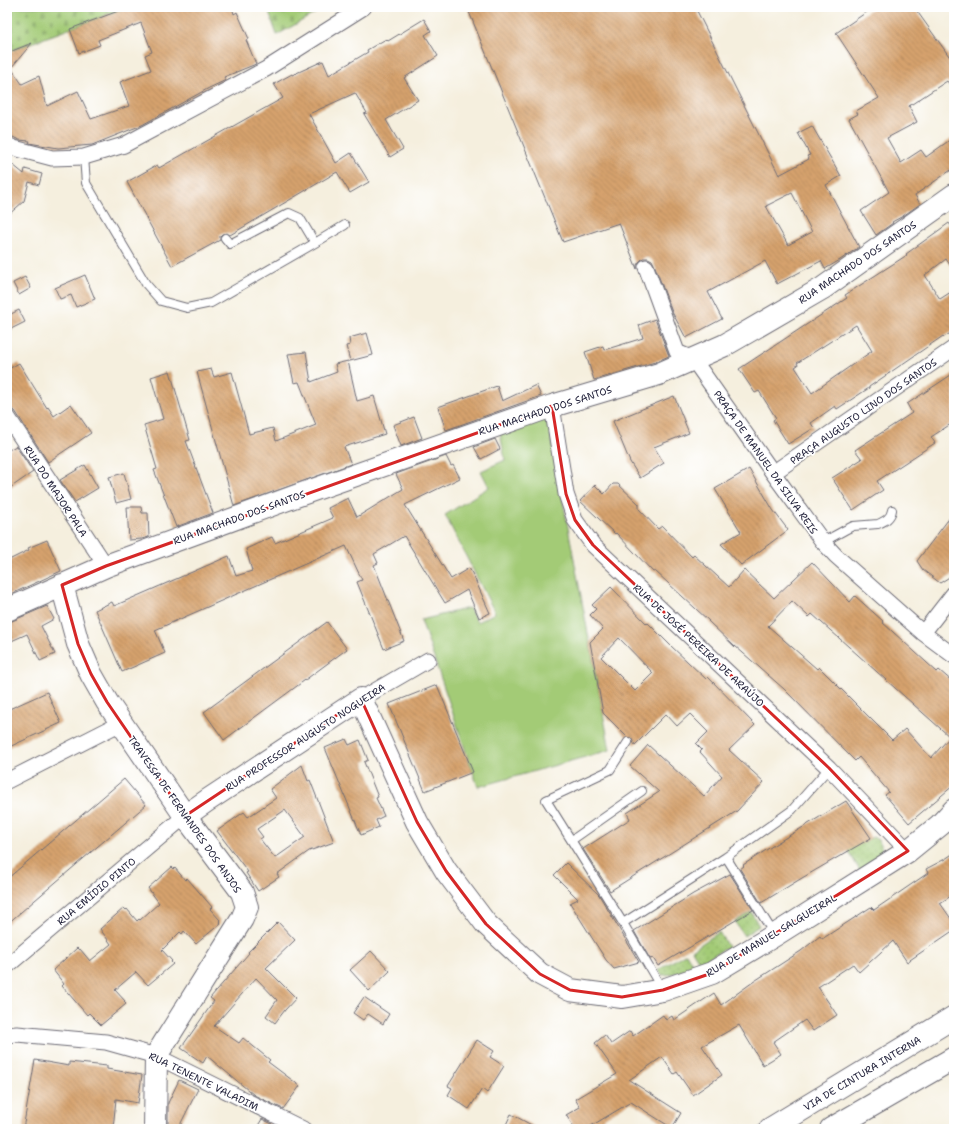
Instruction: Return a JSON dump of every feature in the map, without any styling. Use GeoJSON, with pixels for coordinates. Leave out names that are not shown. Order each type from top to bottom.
{"type":"FeatureCollection","features":[{"type":"Feature","properties":{"kind":"main road","name":"RUA MACHADO DOS SANTOS"},"geometry":{"type":"LineString","coordinates":[[7,610],[106,566],[303,494],[552,406],[659,374],[726,345],[823,288],[954,195]]}},
{"type":"Feature","properties":{"kind":"main road","name":"TRAVESSA DE FERNANDES DOS ANJOS"},"geometry":{"type":"LineString","coordinates":[[62,585],[78,644],[91,674],[107,702],[185,816],[242,892],[247,907],[242,919],[156,1056]]}},
{"type":"Feature","properties":{"kind":"main road","name":"RUA PROFESSOR AUGUSTO NOGUEIRA"},"geometry":{"type":"LineString","coordinates":[[185,816],[361,699]]}},
{"type":"Feature","properties":{"kind":"main road","name":"RUA DE MANUEL SALGUEIRAL"},"geometry":{"type":"LineString","coordinates":[[361,699],[417,822],[446,871],[486,924],[540,974],[570,990],[622,997],[663,990],[712,973],[908,851],[940,825],[954,810]]}},
{"type":"Feature","properties":{"kind":"main road","name":"VIA DE CINTURA INTERNA"},"geometry":{"type":"LineString","coordinates":[[770,1129],[954,1016]]}},
{"type":"Feature","properties":{"kind":"main road"},"geometry":{"type":"LineString","coordinates":[[155,1129],[156,1056]]}},
{"type":"Feature","properties":{"kind":"main road"},"geometry":{"type":"LineString","coordinates":[[831,1129],[954,1058]]}},
{"type":"Feature","properties":{"kind":"street"},"geometry":{"type":"LineString","coordinates":[[7,145],[52,158],[84,157],[124,145],[266,69],[364,7]]}},
{"type":"Feature","properties":{"kind":"street","name":"PRAÇA DE MANUEL DA SILVA REIS"},"geometry":{"type":"LineString","coordinates":[[646,267],[677,352],[693,359],[823,542],[836,556],[923,633],[954,656]]}},
{"type":"Feature","properties":{"kind":"street","name":"PRAÇA AUGUSTO LINO DOS SANTOS"},"geometry":{"type":"LineString","coordinates":[[773,473],[954,348]]}},
{"type":"Feature","properties":{"kind":"street","name":"RUA DE JOSÉ PEREIRA DE ARAÚJO"},"geometry":{"type":"LineString","coordinates":[[552,406],[566,494],[575,520],[593,545],[830,768],[908,851]]}},
{"type":"Feature","properties":{"kind":"street","name":"RUA DO MAJOR PALA"},"geometry":{"type":"LineString","coordinates":[[7,416],[106,566]]}},
{"type":"Feature","properties":{"kind":"street"},"geometry":{"type":"LineString","coordinates":[[923,633],[954,594]]}},
{"type":"Feature","properties":{"kind":"street","name":"RUA PROFESSOR AUGUSTO NOGUEIRA"},"geometry":{"type":"LineString","coordinates":[[361,699],[428,660]]}},
{"type":"Feature","properties":{"kind":"street"},"geometry":{"type":"LineString","coordinates":[[7,781],[121,723]]}},
{"type":"Feature","properties":{"kind":"street","name":"RUA EMÍDIO PINTO"},"geometry":{"type":"LineString","coordinates":[[7,966],[185,816]]}},
{"type":"Feature","properties":{"kind":"street","name":"RUA TENENTE VALADIM"},"geometry":{"type":"LineString","coordinates":[[7,1035],[17,1034],[106,1042],[156,1056],[303,1129]]}},
{"type":"Feature","properties":{"kind":"lane"},"geometry":{"type":"LineString","coordinates":[[84,157],[86,183],[146,284],[161,301],[187,308],[211,303],[345,225]]}},
{"type":"Feature","properties":{"kind":"lane"},"geometry":{"type":"LineString","coordinates":[[225,238],[230,244],[289,214],[300,218],[315,243]]}},
{"type":"Feature","properties":{"kind":"lane"},"geometry":{"type":"LineString","coordinates":[[823,542],[853,526],[878,524],[890,517],[892,510]]}},
{"type":"Feature","properties":{"kind":"lane"},"geometry":{"type":"LineString","coordinates":[[628,742],[610,770],[546,800],[663,990]]}},
{"type":"Feature","properties":{"kind":"lane"},"geometry":{"type":"LineString","coordinates":[[623,923],[726,857],[792,810],[830,768]]}},
{"type":"Feature","properties":{"kind":"lane"},"geometry":{"type":"LineString","coordinates":[[572,840],[642,791]]}},
{"type":"Feature","properties":{"kind":"lane"},"geometry":{"type":"LineString","coordinates":[[726,857],[775,935]]}},
{"type":"Feature","properties":{"kind":"highlighted area"},"geometry":{"type":"Polygon","coordinates":[[[552,406],[566,494],[575,520],[593,545],[829,768],[908,851],[712,973],[663,990],[622,997],[570,990],[540,974],[486,924],[446,871],[417,822],[361,699],[185,816],[107,702],[91,674],[78,644],[62,585],[106,566],[552,406]]]}},
{"type":"Feature","properties":{"kind":"green space"},"geometry":{"type":"Polygon","coordinates":[[[7,7],[128,7],[7,52],[7,7]]]}},
{"type":"Feature","properties":{"kind":"green space"},"geometry":{"type":"Polygon","coordinates":[[[267,7],[326,7],[277,35],[267,7]]]}},
{"type":"Feature","properties":{"kind":"green space"},"geometry":{"type":"Polygon","coordinates":[[[547,416],[610,750],[478,787],[421,620],[469,608],[477,622],[495,613],[445,515],[489,487],[481,471],[505,460],[500,433],[547,416]]]}},
{"type":"Feature","properties":{"kind":"green space"},"geometry":{"type":"Polygon","coordinates":[[[873,837],[878,840],[882,849],[881,858],[860,871],[848,850],[873,837]]]}},
{"type":"Feature","properties":{"kind":"green space"},"geometry":{"type":"Polygon","coordinates":[[[751,912],[759,926],[744,936],[735,922],[751,912]]]}},
{"type":"Feature","properties":{"kind":"green space"},"geometry":{"type":"Polygon","coordinates":[[[719,932],[728,947],[700,963],[692,950],[719,932]]]}},
{"type":"Feature","properties":{"kind":"green space"},"geometry":{"type":"Polygon","coordinates":[[[686,953],[693,965],[682,971],[670,974],[662,975],[658,970],[686,953]]]}},
{"type":"Feature","properties":{"kind":"building"},"geometry":{"type":"Polygon","coordinates":[[[129,7],[232,7],[234,14],[237,12],[249,39],[246,40],[256,64],[224,77],[226,80],[142,125],[92,145],[58,148],[29,143],[30,141],[19,140],[7,134],[7,53],[32,43],[11,68],[22,84],[39,76],[47,106],[78,91],[91,119],[129,106],[120,82],[151,70],[145,55],[152,52],[141,23],[98,40],[100,45],[79,53],[70,29],[129,7]]]}},
{"type":"Feature","properties":{"kind":"building"},"geometry":{"type":"Polygon","coordinates":[[[467,7],[695,7],[779,175],[809,159],[807,156],[810,155],[798,133],[812,126],[841,176],[826,185],[859,247],[825,269],[821,261],[777,284],[765,261],[708,292],[722,319],[686,338],[672,312],[652,260],[643,258],[637,265],[637,269],[619,223],[563,242],[467,7]],[[792,193],[766,206],[788,245],[812,232],[792,193]]]}},
{"type":"Feature","properties":{"kind":"building"},"geometry":{"type":"Polygon","coordinates":[[[874,7],[914,7],[954,63],[954,90],[947,81],[909,106],[917,122],[887,138],[901,163],[921,150],[926,157],[954,137],[954,168],[915,195],[920,204],[892,222],[893,223],[876,235],[861,211],[889,192],[849,119],[858,114],[856,111],[879,98],[836,33],[874,7]]]}},
{"type":"Feature","properties":{"kind":"building"},"geometry":{"type":"Polygon","coordinates":[[[424,19],[431,31],[425,35],[438,56],[404,78],[418,100],[386,120],[403,149],[390,157],[364,114],[367,113],[355,93],[309,114],[336,163],[351,153],[369,182],[350,193],[337,172],[230,235],[227,233],[222,234],[220,236],[220,240],[172,266],[127,182],[157,165],[159,168],[283,98],[274,84],[292,74],[323,61],[329,75],[368,52],[367,50],[386,39],[388,41],[424,19]]]}},
{"type":"Feature","properties":{"kind":"building"},"geometry":{"type":"Polygon","coordinates":[[[7,160],[24,174],[25,169],[42,174],[39,185],[29,182],[24,201],[7,216],[7,160]]]}},
{"type":"Feature","properties":{"kind":"building"},"geometry":{"type":"Polygon","coordinates":[[[949,223],[954,230],[954,271],[946,259],[925,275],[940,299],[954,290],[954,331],[944,337],[943,336],[837,409],[835,406],[811,423],[814,428],[788,444],[773,420],[776,418],[759,391],[755,393],[739,369],[847,298],[845,295],[907,255],[906,254],[949,223]],[[856,325],[797,363],[798,365],[795,367],[812,393],[872,351],[856,325]]]}},
{"type":"Feature","properties":{"kind":"building"},"geometry":{"type":"Polygon","coordinates":[[[85,275],[95,299],[76,307],[71,295],[60,299],[55,288],[85,275]]]}},
{"type":"Feature","properties":{"kind":"building"},"geometry":{"type":"Polygon","coordinates":[[[25,277],[31,288],[19,295],[13,283],[25,277]]]}},
{"type":"Feature","properties":{"kind":"building"},"geometry":{"type":"Polygon","coordinates":[[[19,310],[25,322],[7,331],[7,316],[19,310]]]}},
{"type":"Feature","properties":{"kind":"building"},"geometry":{"type":"Polygon","coordinates":[[[655,319],[669,356],[655,362],[594,380],[585,352],[603,346],[604,350],[643,338],[639,325],[655,319]]]}},
{"type":"Feature","properties":{"kind":"building"},"geometry":{"type":"Polygon","coordinates":[[[367,333],[373,355],[350,361],[346,346],[350,345],[349,338],[367,333]]]}},
{"type":"Feature","properties":{"kind":"building"},"geometry":{"type":"Polygon","coordinates":[[[306,352],[311,382],[337,372],[335,364],[348,361],[357,401],[374,396],[385,434],[344,447],[351,464],[234,506],[197,372],[211,369],[214,377],[232,372],[249,434],[273,428],[276,441],[316,425],[299,382],[294,383],[288,354],[306,352]]]}},
{"type":"Feature","properties":{"kind":"building"},"geometry":{"type":"Polygon","coordinates":[[[19,363],[47,408],[48,407],[54,416],[71,404],[91,433],[48,462],[15,411],[9,408],[7,404],[7,370],[19,363]]]}},
{"type":"Feature","properties":{"kind":"building"},"geometry":{"type":"Polygon","coordinates":[[[170,371],[190,440],[186,441],[213,513],[176,527],[154,470],[157,469],[144,425],[163,419],[151,377],[170,371]]]}},
{"type":"Feature","properties":{"kind":"building"},"geometry":{"type":"Polygon","coordinates":[[[954,373],[954,422],[931,437],[935,443],[877,481],[883,490],[853,510],[832,478],[862,459],[855,450],[912,413],[907,404],[954,373]]]}},
{"type":"Feature","properties":{"kind":"building"},"geometry":{"type":"Polygon","coordinates":[[[536,385],[541,396],[446,430],[438,407],[497,386],[502,401],[536,385]]]}},
{"type":"Feature","properties":{"kind":"building"},"geometry":{"type":"Polygon","coordinates":[[[674,396],[689,433],[654,447],[664,463],[640,478],[630,462],[613,421],[674,396]]]}},
{"type":"Feature","properties":{"kind":"building"},"geometry":{"type":"Polygon","coordinates":[[[414,417],[422,438],[401,446],[393,425],[414,417]]]}},
{"type":"Feature","properties":{"kind":"building"},"geometry":{"type":"Polygon","coordinates":[[[495,439],[500,449],[481,459],[474,447],[495,439]]]}},
{"type":"Feature","properties":{"kind":"building"},"geometry":{"type":"Polygon","coordinates":[[[16,446],[33,472],[7,490],[7,451],[16,446]]]}},
{"type":"Feature","properties":{"kind":"building"},"geometry":{"type":"Polygon","coordinates":[[[446,456],[460,478],[405,505],[451,579],[469,568],[490,613],[479,618],[467,590],[445,603],[404,536],[374,554],[378,563],[374,565],[404,641],[384,649],[357,582],[362,580],[346,546],[155,630],[165,653],[122,672],[95,610],[112,602],[114,606],[229,556],[236,576],[252,571],[246,549],[272,537],[275,543],[333,518],[328,508],[348,498],[357,517],[403,489],[396,474],[446,456]]]}},
{"type":"Feature","properties":{"kind":"building"},"geometry":{"type":"Polygon","coordinates":[[[85,465],[98,488],[75,502],[60,480],[85,465]]]}},
{"type":"Feature","properties":{"kind":"building"},"geometry":{"type":"Polygon","coordinates":[[[749,469],[773,510],[788,530],[741,565],[721,544],[741,532],[715,489],[749,469]]]}},
{"type":"Feature","properties":{"kind":"building"},"geometry":{"type":"Polygon","coordinates":[[[124,473],[131,499],[116,503],[109,477],[124,473]]]}},
{"type":"Feature","properties":{"kind":"building"},"geometry":{"type":"Polygon","coordinates":[[[613,484],[618,484],[639,504],[639,509],[658,529],[662,526],[692,557],[694,555],[729,587],[744,570],[774,598],[812,562],[850,602],[855,596],[937,672],[939,670],[954,683],[954,785],[909,823],[885,795],[889,792],[859,757],[855,761],[784,689],[735,647],[655,571],[653,572],[616,533],[615,534],[580,501],[595,485],[604,494],[613,484]],[[792,601],[768,626],[817,669],[819,667],[892,740],[905,729],[931,758],[950,737],[812,614],[809,617],[792,601]]]}},
{"type":"Feature","properties":{"kind":"building"},"geometry":{"type":"Polygon","coordinates":[[[127,507],[141,507],[142,513],[148,513],[149,537],[129,540],[127,507]]]}},
{"type":"Feature","properties":{"kind":"building"},"geometry":{"type":"Polygon","coordinates":[[[954,512],[954,572],[951,576],[940,583],[923,570],[917,561],[954,512]]]}},
{"type":"Feature","properties":{"kind":"building"},"geometry":{"type":"Polygon","coordinates":[[[47,540],[61,571],[7,596],[7,561],[29,550],[28,548],[47,540]]]}},
{"type":"Feature","properties":{"kind":"building"},"geometry":{"type":"Polygon","coordinates":[[[611,587],[647,624],[648,623],[706,679],[708,677],[755,725],[729,750],[764,782],[737,811],[610,891],[583,849],[630,819],[627,813],[659,792],[630,766],[648,745],[704,796],[722,776],[700,752],[702,750],[696,744],[708,732],[690,714],[677,726],[666,714],[635,745],[631,738],[627,737],[603,713],[590,642],[603,629],[590,615],[596,609],[592,605],[611,587]],[[619,638],[601,657],[635,691],[653,673],[619,638]]]}},
{"type":"Feature","properties":{"kind":"building"},"geometry":{"type":"Polygon","coordinates":[[[47,606],[54,619],[41,626],[55,654],[40,661],[27,634],[7,643],[7,622],[47,606]]]}},
{"type":"Feature","properties":{"kind":"building"},"geometry":{"type":"Polygon","coordinates":[[[327,622],[347,649],[224,740],[204,712],[327,622]]]}},
{"type":"Feature","properties":{"kind":"building"},"geometry":{"type":"Polygon","coordinates":[[[437,685],[473,772],[425,791],[389,704],[437,685]]]}},
{"type":"Feature","properties":{"kind":"building"},"geometry":{"type":"Polygon","coordinates":[[[47,692],[61,723],[7,748],[7,710],[47,692]]]}},
{"type":"Feature","properties":{"kind":"building"},"geometry":{"type":"Polygon","coordinates":[[[346,739],[349,745],[360,740],[368,760],[364,762],[378,797],[376,798],[384,816],[376,820],[379,827],[361,835],[325,748],[346,739]]]}},
{"type":"Feature","properties":{"kind":"building"},"geometry":{"type":"Polygon","coordinates":[[[302,765],[308,781],[310,780],[334,842],[309,851],[277,874],[279,877],[258,891],[246,873],[248,872],[217,831],[244,812],[248,817],[276,798],[270,789],[302,765]],[[285,810],[257,829],[263,837],[260,839],[275,858],[305,837],[285,810]]]}},
{"type":"Feature","properties":{"kind":"building"},"geometry":{"type":"Polygon","coordinates":[[[124,779],[146,805],[7,924],[7,879],[124,779]]]}},
{"type":"Feature","properties":{"kind":"building"},"geometry":{"type":"Polygon","coordinates":[[[846,801],[871,838],[761,903],[740,869],[744,866],[743,865],[846,801]]]}},
{"type":"Feature","properties":{"kind":"building"},"geometry":{"type":"Polygon","coordinates":[[[954,853],[954,894],[940,903],[954,923],[954,930],[907,962],[893,941],[859,972],[853,964],[818,987],[837,1015],[813,1031],[805,1020],[773,1042],[781,1054],[763,1065],[739,1025],[702,1046],[722,1075],[693,1095],[677,1072],[674,1074],[662,1057],[629,1080],[681,1113],[672,1128],[631,1102],[586,1129],[575,1129],[566,1115],[580,1107],[575,1099],[617,1074],[595,1043],[605,1035],[611,1044],[630,1031],[633,1036],[663,1015],[666,1020],[672,1016],[674,1020],[714,993],[721,1005],[801,951],[820,936],[822,939],[871,907],[874,910],[928,873],[926,869],[954,853]]]}},
{"type":"Feature","properties":{"kind":"building"},"geometry":{"type":"Polygon","coordinates":[[[566,863],[599,895],[639,962],[614,969],[606,960],[570,903],[578,899],[554,875],[566,863]]]}},
{"type":"Feature","properties":{"kind":"building"},"geometry":{"type":"Polygon","coordinates":[[[172,867],[174,869],[175,868],[185,880],[187,878],[212,907],[210,909],[221,923],[196,944],[184,931],[182,934],[180,932],[162,950],[173,964],[148,985],[136,972],[115,990],[126,1004],[101,1025],[89,1013],[87,1015],[62,986],[64,984],[53,970],[77,948],[79,950],[80,949],[90,961],[111,944],[100,929],[124,908],[126,910],[127,909],[137,921],[139,919],[140,920],[159,903],[148,888],[172,867]]]}},
{"type":"Feature","properties":{"kind":"building"},"geometry":{"type":"Polygon","coordinates":[[[730,874],[753,910],[658,966],[653,958],[650,959],[634,931],[693,894],[730,874]]]}},
{"type":"Feature","properties":{"kind":"building"},"geometry":{"type":"Polygon","coordinates":[[[278,922],[295,940],[266,968],[296,998],[275,1023],[266,1016],[277,1000],[256,978],[214,1026],[239,1043],[243,1038],[270,1060],[268,1062],[300,1086],[283,1109],[254,1095],[207,1056],[203,1063],[181,1048],[214,1001],[210,998],[249,953],[248,952],[278,922]]]}},
{"type":"Feature","properties":{"kind":"building"},"geometry":{"type":"Polygon","coordinates":[[[371,951],[390,971],[369,991],[350,970],[371,951]]]}},
{"type":"Feature","properties":{"kind":"building"},"geometry":{"type":"Polygon","coordinates":[[[364,997],[389,1014],[383,1024],[368,1014],[363,1020],[353,1013],[364,997]]]}},
{"type":"Feature","properties":{"kind":"building"},"geometry":{"type":"Polygon","coordinates":[[[477,1040],[494,1051],[490,1057],[504,1066],[487,1093],[482,1089],[469,1109],[448,1095],[452,1088],[448,1086],[477,1040]]]}},
{"type":"Feature","properties":{"kind":"building"},"geometry":{"type":"Polygon","coordinates":[[[35,1060],[69,1066],[69,1062],[107,1066],[107,1069],[142,1075],[138,1103],[116,1099],[113,1129],[23,1129],[35,1060]]]}},
{"type":"Feature","properties":{"kind":"building"},"geometry":{"type":"Polygon","coordinates":[[[179,1080],[198,1089],[181,1123],[181,1129],[168,1129],[168,1103],[179,1080]]]}},
{"type":"Feature","properties":{"kind":"building"},"geometry":{"type":"Polygon","coordinates":[[[511,1114],[539,1129],[504,1129],[511,1114]]]}},
{"type":"Feature","properties":{"kind":"building"},"geometry":{"type":"Polygon","coordinates":[[[262,1119],[272,1124],[268,1129],[256,1129],[262,1119]]]}}]}
